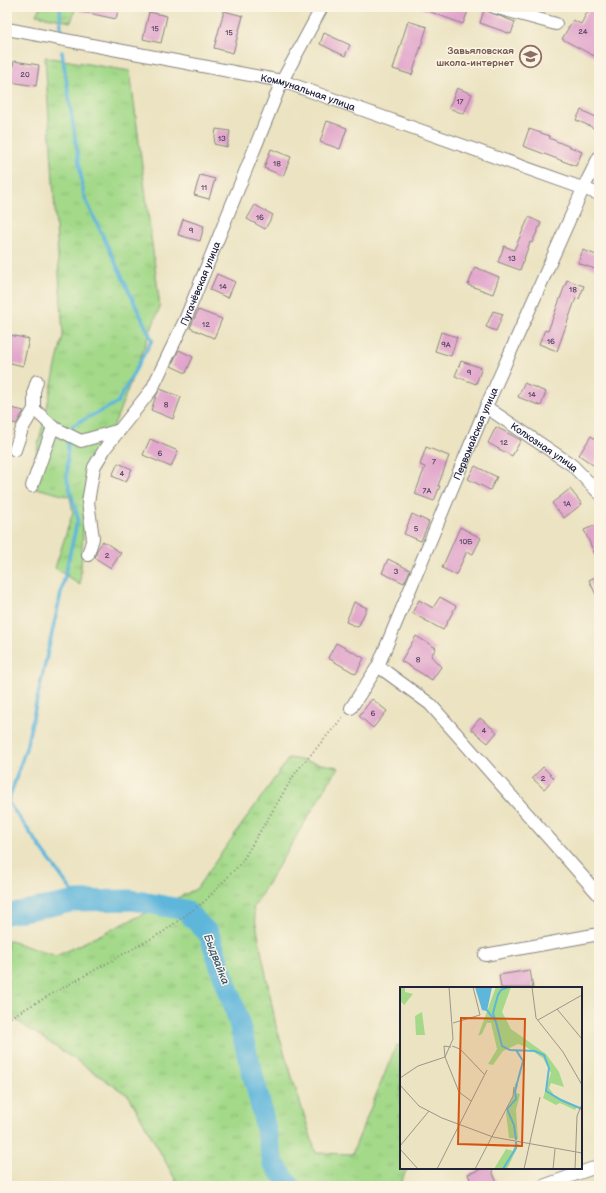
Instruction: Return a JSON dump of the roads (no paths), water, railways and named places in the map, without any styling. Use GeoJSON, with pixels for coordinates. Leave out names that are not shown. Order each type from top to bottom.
{"type":"FeatureCollection","features":[{"type":"Feature","properties":{"kind":"street","name":"Пугачёвская улица"},"geometry":{"type":"LineString","coordinates":[[88,555],[93,538],[88,502],[94,467],[106,447],[152,389],[185,320],[282,81],[322,7]]}},
{"type":"Feature","properties":{"kind":"street"},"geometry":{"type":"LineString","coordinates":[[494,7],[556,24]]}},
{"type":"Feature","properties":{"kind":"street","name":"Коммунальная улица"},"geometry":{"type":"LineString","coordinates":[[7,29],[282,81],[599,194]]}},
{"type":"Feature","properties":{"kind":"street","name":"Первомайская улица"},"geometry":{"type":"LineString","coordinates":[[351,708],[378,666],[486,407],[583,188],[599,157]]}},
{"type":"Feature","properties":{"kind":"street"},"geometry":{"type":"LineString","coordinates":[[16,450],[22,429],[34,409],[34,391],[36,381]]}},
{"type":"Feature","properties":{"kind":"street","name":"Колхозная улица"},"geometry":{"type":"LineString","coordinates":[[486,407],[572,465],[599,493]]}},
{"type":"Feature","properties":{"kind":"street"},"geometry":{"type":"LineString","coordinates":[[34,409],[58,430],[81,441],[120,430]]}},
{"type":"Feature","properties":{"kind":"street"},"geometry":{"type":"LineString","coordinates":[[32,486],[58,430]]}},
{"type":"Feature","properties":{"kind":"street"},"geometry":{"type":"LineString","coordinates":[[378,666],[430,704],[599,895]]}},
{"type":"Feature","properties":{"kind":"street"},"geometry":{"type":"LineString","coordinates":[[485,955],[599,934]]}},
{"type":"Feature","properties":{"kind":"street"},"geometry":{"type":"LineString","coordinates":[[543,1186],[599,1166]]}},
{"type":"Feature","properties":{"kind":"waterway"},"geometry":{"type":"LineString","coordinates":[[60,7],[61,34]]}},
{"type":"Feature","properties":{"kind":"waterway"},"geometry":{"type":"LineString","coordinates":[[62,52],[84,196],[152,340],[117,403],[73,425],[68,440],[67,479],[78,518],[26,748],[8,802],[79,901]]}},
{"type":"Feature","properties":{"kind":"waterway","name":"Быдвайка"},"geometry":{"type":"LineString","coordinates":[[7,914],[77,901],[132,900],[185,910],[209,934],[236,1012],[258,1094],[273,1162],[290,1186]]}},
{"type":"Feature","properties":{"kind":"waterway"},"geometry":{"type":"LineString","coordinates":[[273,1162],[279,1186]]}},
{"type":"Feature","properties":{"kind":"place","name":"Завьяловская школа-интернет"},"geometry":{"type":"Point","coordinates":[530,56]}}]}
